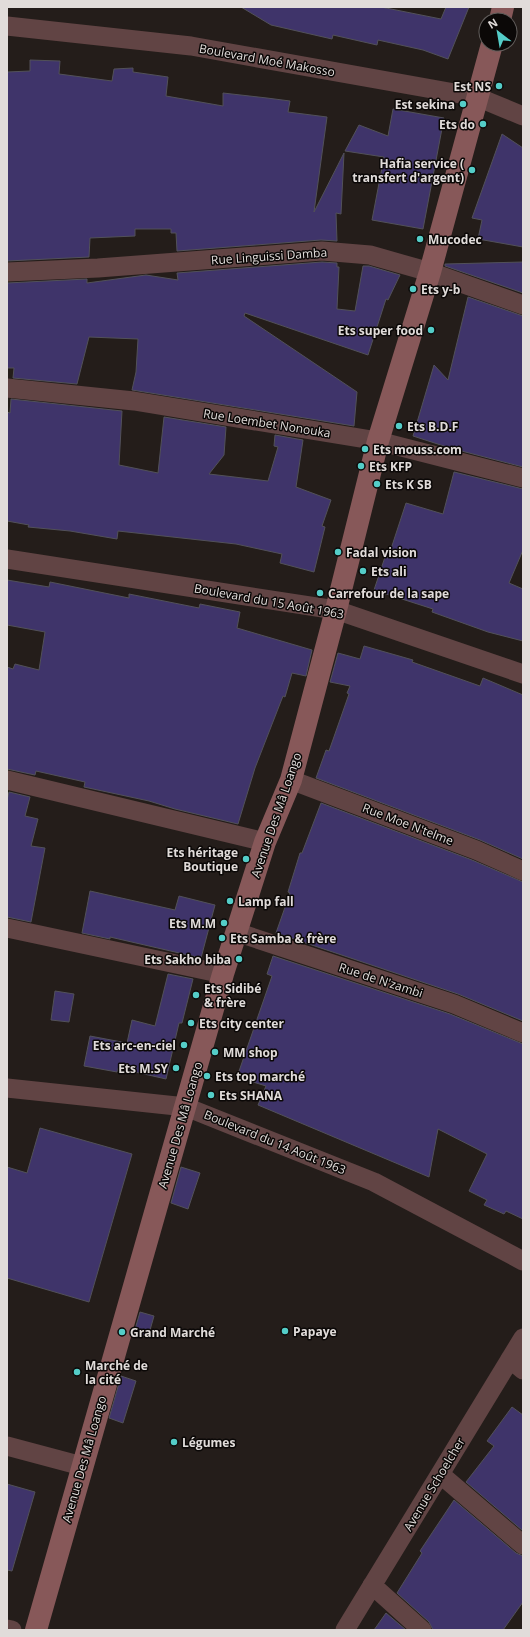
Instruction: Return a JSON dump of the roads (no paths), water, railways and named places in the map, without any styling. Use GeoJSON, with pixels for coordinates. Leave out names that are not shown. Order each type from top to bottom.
{"type":"FeatureCollection","features":[{"type":"Feature","properties":{"kind":"main road","name":"Avenue Des Mâ Loango"},"geometry":{"type":"LineString","coordinates":[[36,1630],[223,974],[265,842],[291,780],[336,610],[378,440],[430,272],[490,52]]}},
{"type":"Feature","properties":{"kind":"street","name":"Boulevard Moé Makosso"},"geometry":{"type":"LineString","coordinates":[[7,26],[191,46],[477,97],[523,116]]}},
{"type":"Feature","properties":{"kind":"street","name":"Rue Linguissi Damba"},"geometry":{"type":"LineString","coordinates":[[7,272],[98,268],[322,251],[370,255],[430,272],[523,305]]}},
{"type":"Feature","properties":{"kind":"street","name":"Rue Loembet Nonouka"},"geometry":{"type":"LineString","coordinates":[[7,388],[134,401],[378,440],[523,478]]}},
{"type":"Feature","properties":{"kind":"street","name":"Boulevard du 15 Août 1963"},"geometry":{"type":"LineString","coordinates":[[7,558],[336,610],[523,674]]}},
{"type":"Feature","properties":{"kind":"street"},"geometry":{"type":"LineString","coordinates":[[7,780],[265,842]]}},
{"type":"Feature","properties":{"kind":"street","name":"Rue Moe N'telme"},"geometry":{"type":"LineString","coordinates":[[291,780],[476,850],[523,870]]}},
{"type":"Feature","properties":{"kind":"street"},"geometry":{"type":"LineString","coordinates":[[7,928],[223,974]]}},
{"type":"Feature","properties":{"kind":"street","name":"Rue de N'zambi"},"geometry":{"type":"LineString","coordinates":[[236,932],[454,1004],[523,1033]]}},
{"type":"Feature","properties":{"kind":"street","name":"Boulevard du 14 Août 1963"},"geometry":{"type":"LineString","coordinates":[[7,1088],[186,1107],[374,1182],[523,1261]]}},
{"type":"Feature","properties":{"kind":"street","name":"Avenue Schoelcher"},"geometry":{"type":"LineString","coordinates":[[345,1630],[440,1474],[516,1365],[523,1338]]}},
{"type":"Feature","properties":{"kind":"street"},"geometry":{"type":"LineString","coordinates":[[7,1446],[82,1466]]}},
{"type":"Feature","properties":{"kind":"street"},"geometry":{"type":"LineString","coordinates":[[440,1474],[523,1545]]}},
{"type":"Feature","properties":{"kind":"street"},"geometry":{"type":"LineString","coordinates":[[372,1585],[422,1630]]}},
{"type":"Feature","properties":{"kind":"street"},"geometry":{"type":"LineString","coordinates":[[7,1629],[12,1630]]}},
{"type":"Feature","properties":{"kind":"place","name":"Est NS"},"geometry":{"type":"Point","coordinates":[499,86]}},
{"type":"Feature","properties":{"kind":"place","name":"Est sekina"},"geometry":{"type":"Point","coordinates":[463,104]}},
{"type":"Feature","properties":{"kind":"place","name":"Ets do"},"geometry":{"type":"Point","coordinates":[483,124]}},
{"type":"Feature","properties":{"kind":"place","name":"Hafia service ( transfert d'argent)"},"geometry":{"type":"Point","coordinates":[472,170]}},
{"type":"Feature","properties":{"kind":"place","name":"Mucodec"},"geometry":{"type":"Point","coordinates":[420,239]}},
{"type":"Feature","properties":{"kind":"place","name":"Ets y-b"},"geometry":{"type":"Point","coordinates":[413,289]}},
{"type":"Feature","properties":{"kind":"place","name":"Ets super food"},"geometry":{"type":"Point","coordinates":[431,330]}},
{"type":"Feature","properties":{"kind":"place","name":"Ets B.D.F"},"geometry":{"type":"Point","coordinates":[399,426]}},
{"type":"Feature","properties":{"kind":"place","name":"Ets mouss.com"},"geometry":{"type":"Point","coordinates":[365,449]}},
{"type":"Feature","properties":{"kind":"place","name":"Ets KFP"},"geometry":{"type":"Point","coordinates":[361,466]}},
{"type":"Feature","properties":{"kind":"place","name":"Ets K SB"},"geometry":{"type":"Point","coordinates":[377,484]}},
{"type":"Feature","properties":{"kind":"place","name":"Fadal vision"},"geometry":{"type":"Point","coordinates":[338,552]}},
{"type":"Feature","properties":{"kind":"place","name":"Ets ali"},"geometry":{"type":"Point","coordinates":[363,571]}},
{"type":"Feature","properties":{"kind":"place","name":"Carrefour de la sape"},"geometry":{"type":"Point","coordinates":[320,593]}},
{"type":"Feature","properties":{"kind":"place","name":"Ets héritage Boutique"},"geometry":{"type":"Point","coordinates":[246,859]}},
{"type":"Feature","properties":{"kind":"place","name":"Lamp fall"},"geometry":{"type":"Point","coordinates":[230,901]}},
{"type":"Feature","properties":{"kind":"place","name":"Ets M.M"},"geometry":{"type":"Point","coordinates":[224,923]}},
{"type":"Feature","properties":{"kind":"place","name":"Ets Samba & frère"},"geometry":{"type":"Point","coordinates":[222,938]}},
{"type":"Feature","properties":{"kind":"place","name":"Ets Sakho biba"},"geometry":{"type":"Point","coordinates":[239,959]}},
{"type":"Feature","properties":{"kind":"place","name":"Ets Sidibé & frère"},"geometry":{"type":"Point","coordinates":[196,995]}},
{"type":"Feature","properties":{"kind":"place","name":"Ets city center"},"geometry":{"type":"Point","coordinates":[191,1023]}},
{"type":"Feature","properties":{"kind":"place","name":"Ets arc-en-ciel"},"geometry":{"type":"Point","coordinates":[184,1045]}},
{"type":"Feature","properties":{"kind":"place","name":"MM shop"},"geometry":{"type":"Point","coordinates":[215,1052]}},
{"type":"Feature","properties":{"kind":"place","name":"Ets M.SY"},"geometry":{"type":"Point","coordinates":[176,1068]}},
{"type":"Feature","properties":{"kind":"place","name":"Ets top marché"},"geometry":{"type":"Point","coordinates":[207,1076]}},
{"type":"Feature","properties":{"kind":"place","name":"Ets SHANA"},"geometry":{"type":"Point","coordinates":[211,1095]}},
{"type":"Feature","properties":{"kind":"place","name":"Papaye"},"geometry":{"type":"Point","coordinates":[285,1331]}},
{"type":"Feature","properties":{"kind":"place","name":"Grand Marché"},"geometry":{"type":"Point","coordinates":[122,1332]}},
{"type":"Feature","properties":{"kind":"place","name":"Marché de la cité"},"geometry":{"type":"Point","coordinates":[77,1372]}},
{"type":"Feature","properties":{"kind":"place","name":"Légumes"},"geometry":{"type":"Point","coordinates":[174,1442]}}]}
